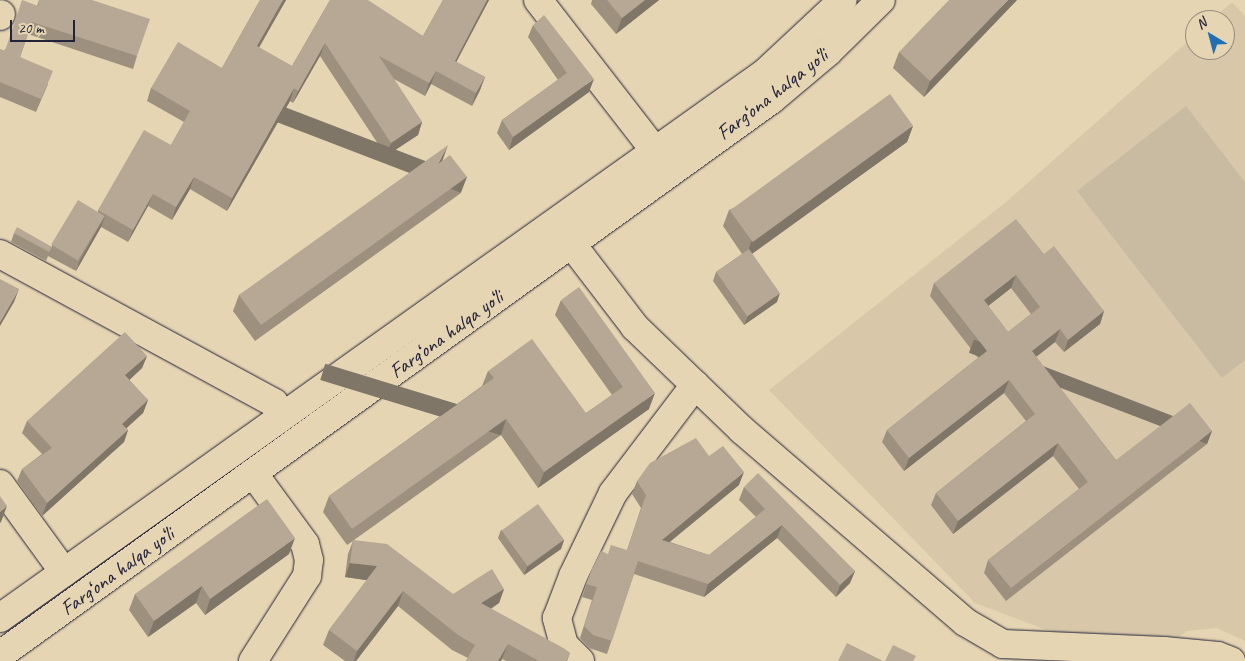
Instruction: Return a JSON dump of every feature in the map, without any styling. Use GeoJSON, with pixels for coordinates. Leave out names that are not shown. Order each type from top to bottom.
{"type":"FeatureCollection","features":[{"type":"Feature","properties":{"kind":"main road","name":"Farg‘ona halqa yo‘li"},"geometry":{"type":"LineString","coordinates":[[0,655],[254,473],[564,234],[655,151],[766,72],[843,0]]}},
{"type":"Feature","properties":{"kind":"main road","name":"Farg‘ona halqa yo‘li"},"geometry":{"type":"LineString","coordinates":[[0,618],[282,415],[771,100],[828,52],[881,0]]}},
{"type":"Feature","properties":{"kind":"main road"},"geometry":{"type":"LineString","coordinates":[[539,1],[655,151]]}},
{"type":"Feature","properties":{"kind":"main road"},"geometry":{"type":"LineString","coordinates":[[564,234],[635,326],[695,385],[742,430],[965,622],[1003,644],[1173,652],[1218,656],[1231,661]]}},
{"type":"Feature","properties":{"kind":"main road"},"geometry":{"type":"LineString","coordinates":[[0,254],[274,403],[282,415]]}},
{"type":"Feature","properties":{"kind":"main road"},"geometry":{"type":"LineString","coordinates":[[580,661],[564,645],[557,618],[573,576],[613,493],[695,385]]}},
{"type":"Feature","properties":{"kind":"main road"},"geometry":{"type":"LineString","coordinates":[[253,661],[307,576],[309,560],[305,544],[254,473]]}},
{"type":"Feature","properties":{"kind":"main road"},"geometry":{"type":"LineString","coordinates":[[0,484],[64,572]]}},
{"type":"Feature","properties":{"kind":"shaded area"},"geometry":{"type":"Polygon","coordinates":[[[1232,2],[1245,16],[1245,641],[1217,628],[1187,631],[1176,639],[1068,638],[975,603],[769,390],[1006,202],[1185,44],[1185,60],[1235,60],[1235,10],[1223,10],[1232,2]]]}},
{"type":"Feature","properties":{"kind":"shaded area"},"geometry":{"type":"Polygon","coordinates":[[[1186,106],[1245,182],[1245,360],[1222,378],[1077,191],[1186,106]]]}},
{"type":"Feature","properties":{"kind":"building"},"geometry":{"type":"Polygon","coordinates":[[[22,0],[38,6],[39,0],[92,0],[150,19],[137,56],[32,22],[20,57],[53,71],[41,99],[0,82],[0,49],[5,51],[22,0]]]}},
{"type":"Feature","properties":{"kind":"building"},"geometry":{"type":"Polygon","coordinates":[[[260,0],[283,0],[257,46],[292,66],[330,0],[368,0],[423,36],[443,0],[487,0],[455,61],[485,77],[476,93],[436,71],[429,83],[379,56],[422,122],[391,143],[325,43],[298,91],[294,88],[232,198],[194,177],[176,207],[153,194],[133,230],[98,210],[144,130],[171,145],[190,111],[151,88],[178,42],[222,68],[260,0]]]}},
{"type":"Feature","properties":{"kind":"building"},"geometry":{"type":"Polygon","coordinates":[[[607,0],[645,0],[622,18],[607,0]]]}},
{"type":"Feature","properties":{"kind":"building"},"geometry":{"type":"Polygon","coordinates":[[[949,0],[1008,0],[930,81],[899,52],[949,0]]]}},
{"type":"Feature","properties":{"kind":"building"},"geometry":{"type":"Polygon","coordinates":[[[544,15],[594,79],[513,137],[502,120],[567,73],[533,25],[544,15]]]}},
{"type":"Feature","properties":{"kind":"building"},"geometry":{"type":"Polygon","coordinates":[[[890,94],[913,126],[753,242],[730,210],[890,94]]]}},
{"type":"Feature","properties":{"kind":"building"},"geometry":{"type":"Polygon","coordinates":[[[448,145],[438,164],[450,155],[467,177],[261,325],[239,295],[448,145]]]}},
{"type":"Feature","properties":{"kind":"building"},"geometry":{"type":"Polygon","coordinates":[[[78,200],[105,216],[78,261],[51,245],[78,200]]]}},
{"type":"Feature","properties":{"kind":"building"},"geometry":{"type":"Polygon","coordinates":[[[1016,219],[1044,254],[1054,246],[1104,311],[1068,340],[1060,329],[1032,351],[1116,460],[1190,403],[1212,431],[1011,588],[988,560],[1088,482],[1058,443],[958,521],[936,493],[1035,414],[1009,380],[909,458],[887,430],[987,351],[934,283],[1016,219]],[[1016,275],[984,300],[1008,332],[1040,307],[1016,275]]]}},
{"type":"Feature","properties":{"kind":"building"},"geometry":{"type":"Polygon","coordinates":[[[17,227],[52,247],[49,252],[14,233],[17,227]]]}},
{"type":"Feature","properties":{"kind":"building"},"geometry":{"type":"Polygon","coordinates":[[[749,249],[780,293],[747,316],[716,272],[749,249]]]}},
{"type":"Feature","properties":{"kind":"building"},"geometry":{"type":"Polygon","coordinates":[[[0,279],[19,289],[0,322],[0,279]]]}},
{"type":"Feature","properties":{"kind":"building"},"geometry":{"type":"Polygon","coordinates":[[[579,287],[655,393],[544,472],[506,419],[352,529],[329,496],[494,378],[488,371],[532,339],[586,413],[623,387],[561,300],[579,287]]]}},
{"type":"Feature","properties":{"kind":"building"},"geometry":{"type":"Polygon","coordinates":[[[125,332],[147,356],[125,375],[148,400],[122,424],[128,430],[47,503],[22,469],[52,448],[27,421],[125,332]]]}},
{"type":"Feature","properties":{"kind":"building"},"geometry":{"type":"Polygon","coordinates":[[[696,438],[709,456],[723,446],[744,472],[662,540],[709,555],[765,509],[744,487],[758,473],[855,571],[840,585],[782,525],[708,584],[638,561],[612,641],[593,635],[584,626],[597,587],[586,584],[601,551],[608,554],[611,545],[627,550],[646,495],[637,481],[650,463],[696,438]]]}},
{"type":"Feature","properties":{"kind":"building"},"geometry":{"type":"Polygon","coordinates":[[[0,496],[7,506],[0,512],[0,496]]]}},
{"type":"Feature","properties":{"kind":"building"},"geometry":{"type":"Polygon","coordinates":[[[267,499],[295,538],[210,599],[202,586],[154,621],[135,594],[267,499]]]}},
{"type":"Feature","properties":{"kind":"building"},"geometry":{"type":"Polygon","coordinates":[[[538,504],[564,540],[527,566],[502,530],[538,504]]]}},
{"type":"Feature","properties":{"kind":"building"},"geometry":{"type":"Polygon","coordinates":[[[353,540],[387,544],[453,594],[492,569],[504,589],[481,603],[565,649],[570,653],[566,661],[539,661],[508,644],[498,661],[466,661],[475,645],[458,635],[403,591],[357,651],[329,630],[377,566],[350,563],[353,540]]]}},
{"type":"Feature","properties":{"kind":"building"},"geometry":{"type":"Polygon","coordinates":[[[847,643],[883,661],[838,661],[847,643]]]}},
{"type":"Feature","properties":{"kind":"building"},"geometry":{"type":"Polygon","coordinates":[[[893,645],[916,656],[913,661],[885,661],[893,645]]]}}]}
